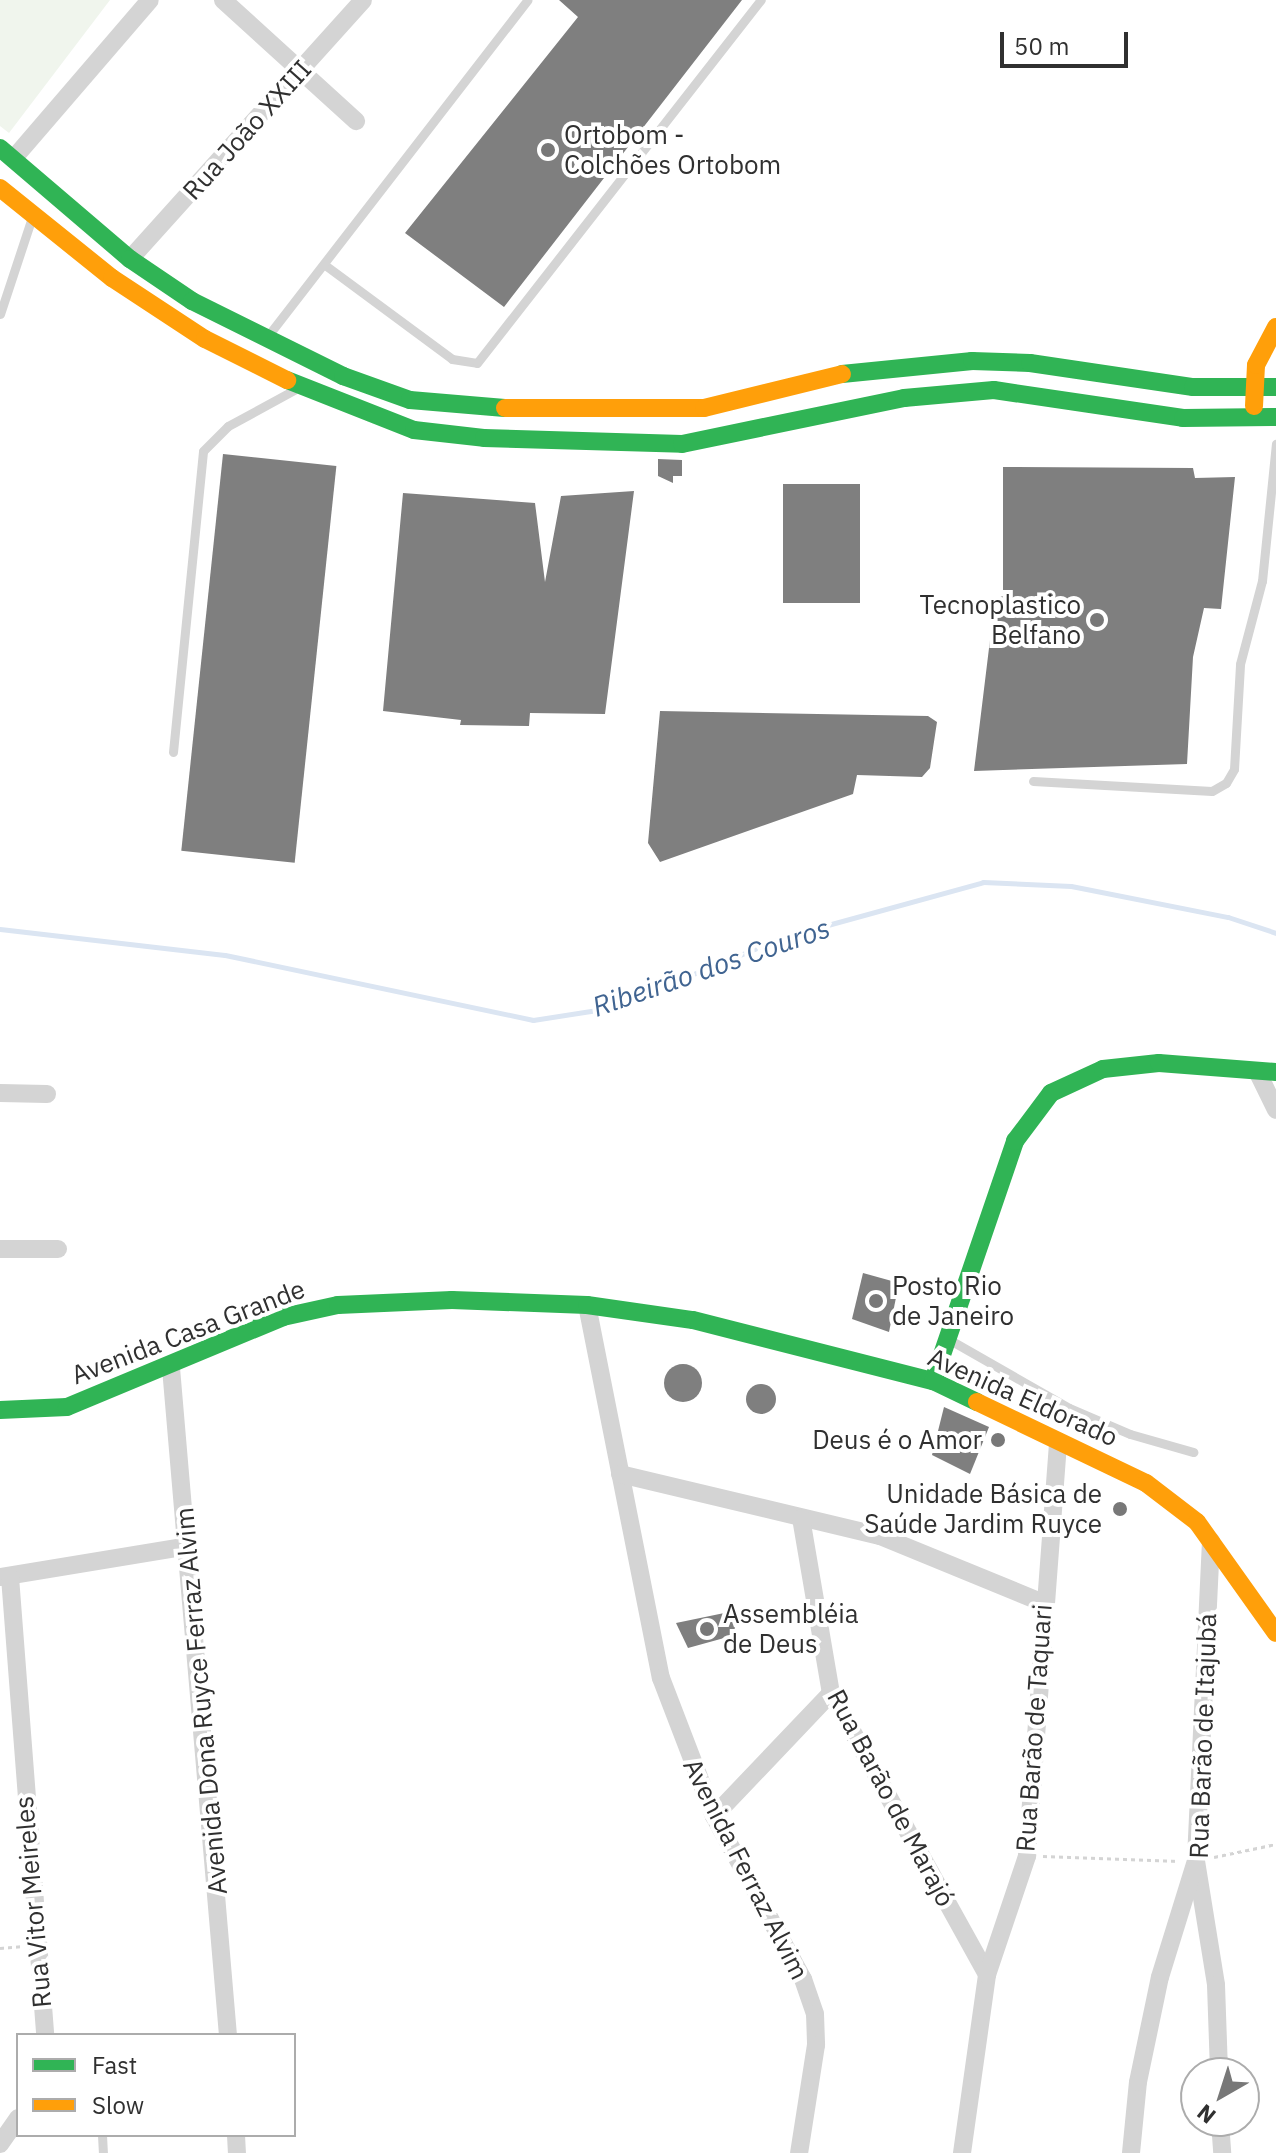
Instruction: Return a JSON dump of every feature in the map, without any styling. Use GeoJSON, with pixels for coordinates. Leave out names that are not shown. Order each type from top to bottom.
{"type":"FeatureCollection","features":[{"type":"Feature","properties":{"kind":"main road"},"geometry":{"type":"LineString","coordinates":[[5,157],[130,259],[265,339],[410,400],[511,410],[704,408],[857,370],[943,362],[1030,363],[1193,387],[1276,387]]}},
{"type":"Feature","properties":{"kind":"main road"},"geometry":{"type":"LineString","coordinates":[[0,188],[155,308],[301,387],[414,430],[585,444],[682,444],[849,408],[968,391],[1035,394],[1183,418],[1276,419]]}},
{"type":"Feature","properties":{"kind":"main road"},"geometry":{"type":"LineString","coordinates":[[1255,418],[1256,365],[1276,327]]}},
{"type":"Feature","properties":{"kind":"main road"},"geometry":{"type":"LineString","coordinates":[[933,1381],[1015,1141],[1051,1093],[1103,1069],[1159,1063],[1276,1072]]}},
{"type":"Feature","properties":{"kind":"main road","name":"Avenida Casa Grande"},"geometry":{"type":"LineString","coordinates":[[0,1410],[67,1407],[171,1368],[236,1335],[321,1307],[390,1300],[587,1305]]}},
{"type":"Feature","properties":{"kind":"main road","name":"Avenida Eldorado"},"geometry":{"type":"LineString","coordinates":[[587,1305],[783,1339],[933,1381],[1146,1483],[1180,1506],[1211,1541],[1276,1633]]}},
{"type":"Feature","properties":{"kind":"street"},"geometry":{"type":"LineString","coordinates":[[5,157],[150,0]]}},
{"type":"Feature","properties":{"kind":"street"},"geometry":{"type":"LineString","coordinates":[[223,0],[356,121]]}},
{"type":"Feature","properties":{"kind":"street","name":"Rua João XXIII"},"geometry":{"type":"LineString","coordinates":[[130,259],[363,0]]}},
{"type":"Feature","properties":{"kind":"street"},"geometry":{"type":"LineString","coordinates":[[1257,1071],[1276,1110]]}},
{"type":"Feature","properties":{"kind":"street"},"geometry":{"type":"LineString","coordinates":[[0,1093],[47,1094]]}},
{"type":"Feature","properties":{"kind":"street"},"geometry":{"type":"LineString","coordinates":[[0,1249],[58,1249]]}},
{"type":"Feature","properties":{"kind":"street","name":"Avenida Ferraz Alvim"},"geometry":{"type":"LineString","coordinates":[[587,1305],[661,1678],[714,1816],[803,1979],[815,2014],[816,2045],[799,2153]]}},
{"type":"Feature","properties":{"kind":"street","name":"Avenida Dona Ruyce Ferraz Alvim"},"geometry":{"type":"LineString","coordinates":[[171,1368],[189,1546],[228,2033]]}},
{"type":"Feature","properties":{"kind":"street","name":"Rua Barão de Taquari"},"geometry":{"type":"LineString","coordinates":[[962,2153],[987,1975],[1027,1856],[1043,1603],[1058,1441]]}},
{"type":"Feature","properties":{"kind":"street"},"geometry":{"type":"LineString","coordinates":[[620,1474],[880,1536],[1043,1603]]}},
{"type":"Feature","properties":{"kind":"street","name":"Rua Barão de Marajó"},"geometry":{"type":"LineString","coordinates":[[801,1518],[831,1693],[987,1975]]}},
{"type":"Feature","properties":{"kind":"street","name":"Rua Barão de Itajubá"},"geometry":{"type":"LineString","coordinates":[[1211,1541],[1196,1861],[1216,1985],[1218,2057]]}},
{"type":"Feature","properties":{"kind":"street"},"geometry":{"type":"LineString","coordinates":[[5,1577],[71,1562],[189,1546]]}},
{"type":"Feature","properties":{"kind":"street","name":"Rua Vitor Meireles"},"geometry":{"type":"LineString","coordinates":[[5,1577],[45,2033]]}},
{"type":"Feature","properties":{"kind":"street"},"geometry":{"type":"LineString","coordinates":[[714,1816],[831,1693]]}},
{"type":"Feature","properties":{"kind":"street"},"geometry":{"type":"LineString","coordinates":[[1131,2153],[1138,2082],[1160,1977],[1196,1861]]}},
{"type":"Feature","properties":{"kind":"street"},"geometry":{"type":"LineString","coordinates":[[0,2144],[16,2121]]}},
{"type":"Feature","properties":{"kind":"lane"},"geometry":{"type":"LineString","coordinates":[[265,339],[527,0]]}},
{"type":"Feature","properties":{"kind":"lane"},"geometry":{"type":"LineString","coordinates":[[325,265],[452,359],[477,363],[761,0]]}},
{"type":"Feature","properties":{"kind":"lane"},"geometry":{"type":"LineString","coordinates":[[0,314],[33,214]]}},
{"type":"Feature","properties":{"kind":"lane"},"geometry":{"type":"LineString","coordinates":[[173,752],[203,451],[228,426],[301,387]]}},
{"type":"Feature","properties":{"kind":"lane"},"geometry":{"type":"LineString","coordinates":[[1033,781],[1212,791],[1226,783],[1234,769],[1240,664],[1262,581],[1276,444]]}},
{"type":"Feature","properties":{"kind":"lane"},"geometry":{"type":"LineString","coordinates":[[947,1339],[1069,1408],[1130,1434],[1193,1452]]}},
{"type":"Feature","properties":{"kind":"path"},"geometry":{"type":"LineString","coordinates":[[1027,1856],[1196,1861],[1276,1844]]}},
{"type":"Feature","properties":{"kind":"path"},"geometry":{"type":"LineString","coordinates":[[0,1948],[37,1945]]}},
{"type":"Feature","properties":{"kind":"shaded area"},"geometry":{"type":"Polygon","coordinates":[[[0,0],[110,0],[9,133],[0,126],[0,0]]]}},
{"type":"Feature","properties":{"kind":"building","name":"Ortobom - Colchões Ortobom"},"geometry":{"type":"Polygon","coordinates":[[[559,0],[742,0],[504,307],[405,233],[578,17],[559,0]]]}},
{"type":"Feature","properties":{"kind":"building"},"geometry":{"type":"Polygon","coordinates":[[[223,454],[336,466],[295,863],[181,851],[223,454]]]}},
{"type":"Feature","properties":{"kind":"building"},"geometry":{"type":"Polygon","coordinates":[[[658,459],[682,460],[682,476],[673,476],[673,483],[658,476],[658,459]]]}},
{"type":"Feature","properties":{"kind":"building","name":"Tecnoplastico Belfano"},"geometry":{"type":"Polygon","coordinates":[[[1003,467],[1193,468],[1195,478],[1235,477],[1221,609],[1204,608],[1193,657],[1187,764],[974,771],[995,599],[1003,596],[1003,467]]]}},
{"type":"Feature","properties":{"kind":"building"},"geometry":{"type":"Polygon","coordinates":[[[783,484],[860,484],[860,603],[783,603],[783,484]]]}},
{"type":"Feature","properties":{"kind":"building"},"geometry":{"type":"Polygon","coordinates":[[[634,491],[605,714],[530,713],[529,726],[460,725],[461,720],[383,711],[403,493],[535,503],[545,582],[561,496],[634,491]]]}},
{"type":"Feature","properties":{"kind":"building"},"geometry":{"type":"Polygon","coordinates":[[[660,711],[928,716],[937,722],[930,768],[922,777],[857,775],[853,794],[660,862],[648,843],[660,711]]]}},
{"type":"Feature","properties":{"kind":"building","name":"Posto Rio de Janeiro"},"geometry":{"type":"Polygon","coordinates":[[[863,1273],[899,1283],[889,1332],[852,1319],[863,1273]]]}},
{"type":"Feature","properties":{"kind":"building"},"geometry":{"type":"Polygon","coordinates":[[[683,1364],[697,1369],[702,1383],[697,1397],[683,1402],[669,1397],[664,1383],[669,1369],[683,1364]]]}},
{"type":"Feature","properties":{"kind":"building"},"geometry":{"type":"Polygon","coordinates":[[[761,1384],[767,1385],[775,1393],[775,1405],[767,1413],[761,1414],[755,1413],[747,1405],[746,1399],[747,1393],[755,1385],[761,1384]]]}},
{"type":"Feature","properties":{"kind":"building"},"geometry":{"type":"Polygon","coordinates":[[[944,1407],[989,1427],[970,1474],[932,1455],[944,1407]]]}},
{"type":"Feature","properties":{"kind":"building","name":"Assembléia de Deus"},"geometry":{"type":"Polygon","coordinates":[[[734,1611],[735,1635],[688,1648],[676,1623],[734,1611]]]}},
{"type":"Feature","properties":{"kind":"waterway","name":"Ribeirão dos Couros"},"geometry":{"type":"LineString","coordinates":[[0,929],[225,955],[533,1020],[610,1008],[784,937],[983,882],[1071,886],[1228,917],[1276,933]]}},
{"type":"Feature","properties":{"kind":"traffic: fast"},"geometry":{"type":"LineString","coordinates":[[0,148],[130,259],[192,301],[343,376],[410,400],[505,408]]}},
{"type":"Feature","properties":{"kind":"traffic: fast"},"geometry":{"type":"LineString","coordinates":[[842,374],[972,361],[1030,363],[1193,387],[1276,387]]}},
{"type":"Feature","properties":{"kind":"traffic: fast"},"geometry":{"type":"LineString","coordinates":[[287,380],[414,430],[484,438],[682,444],[904,398],[994,390],[1183,418],[1276,417]]}},
{"type":"Feature","properties":{"kind":"traffic: fast"},"geometry":{"type":"LineString","coordinates":[[933,1381],[1015,1141],[1051,1093],[1103,1069],[1159,1063],[1276,1072]]}},
{"type":"Feature","properties":{"kind":"traffic: fast"},"geometry":{"type":"LineString","coordinates":[[0,1410],[67,1407],[283,1317],[338,1305],[452,1300],[587,1305],[693,1320],[933,1381],[977,1402]]}},
{"type":"Feature","properties":{"kind":"traffic: slow"},"geometry":{"type":"LineString","coordinates":[[0,188],[112,278],[205,339],[287,380]]}},
{"type":"Feature","properties":{"kind":"traffic: slow"},"geometry":{"type":"LineString","coordinates":[[1254,406],[1256,365],[1276,327]]}},
{"type":"Feature","properties":{"kind":"traffic: slow"},"geometry":{"type":"LineString","coordinates":[[505,408],[704,408],[842,374]]}},
{"type":"Feature","properties":{"kind":"traffic: slow"},"geometry":{"type":"LineString","coordinates":[[977,1402],[1146,1483],[1197,1522],[1276,1633]]}},
{"type":"Feature","properties":{"kind":"place","name":"Ortobom - Colchões Ortobom"},"geometry":{"type":"Point","coordinates":[548,150]}},
{"type":"Feature","properties":{"kind":"place","name":"Tecnoplastico Belfano"},"geometry":{"type":"Point","coordinates":[1097,620]}},
{"type":"Feature","properties":{"kind":"place","name":"Posto Rio de Janeiro"},"geometry":{"type":"Point","coordinates":[876,1301]}},
{"type":"Feature","properties":{"kind":"place","name":"Deus é o Amor"},"geometry":{"type":"Point","coordinates":[998,1440]}},
{"type":"Feature","properties":{"kind":"place","name":"Unidade Básica de Saúde Jardim Ruyce"},"geometry":{"type":"Point","coordinates":[1120,1509]}},
{"type":"Feature","properties":{"kind":"place","name":"Assembléia de Deus"},"geometry":{"type":"Point","coordinates":[707,1629]}}]}
